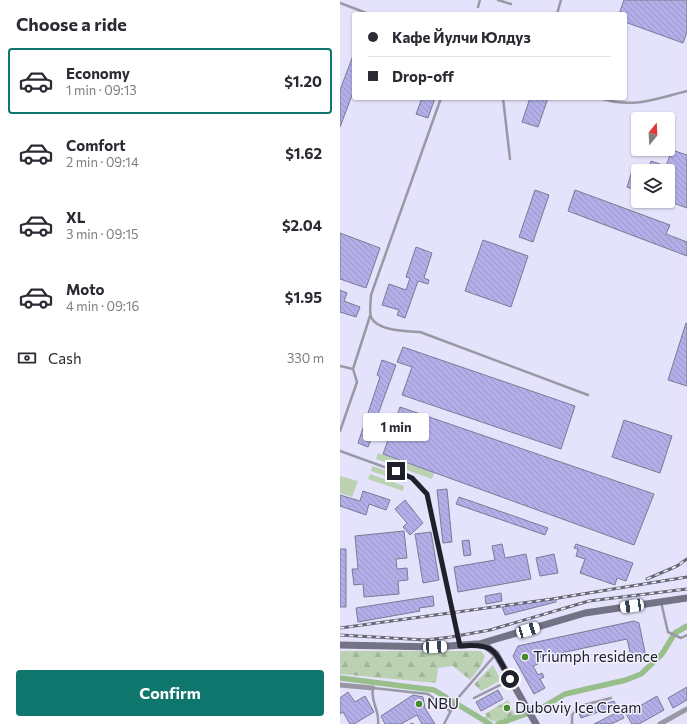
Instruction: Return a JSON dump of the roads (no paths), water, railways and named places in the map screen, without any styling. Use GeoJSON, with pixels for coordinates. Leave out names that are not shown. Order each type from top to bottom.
{"type":"FeatureCollection","features":[{"type":"Feature","properties":{"kind":"main road"},"geometry":{"type":"LineString","coordinates":[[340,645],[460,646],[476,644],[585,613],[687,598]]}},
{"type":"Feature","properties":{"kind":"main road"},"geometry":{"type":"LineString","coordinates":[[496,654],[496,647],[501,638]]}},
{"type":"Feature","properties":{"kind":"main road"},"geometry":{"type":"LineString","coordinates":[[476,644],[488,647],[496,654],[535,723]]}},
{"type":"Feature","properties":{"kind":"street"},"geometry":{"type":"LineString","coordinates":[[340,685],[373,688]]}},
{"type":"Feature","properties":{"kind":"street"},"geometry":{"type":"LineString","coordinates":[[660,724],[687,709]]}},
{"type":"Feature","properties":{"kind":"lane"},"geometry":{"type":"LineString","coordinates":[[478,7],[480,0]]}},
{"type":"Feature","properties":{"kind":"lane"},"geometry":{"type":"LineString","coordinates":[[498,0],[511,4]]}},
{"type":"Feature","properties":{"kind":"lane"},"geometry":{"type":"LineString","coordinates":[[558,12],[561,0]]}},
{"type":"Feature","properties":{"kind":"lane"},"geometry":{"type":"LineString","coordinates":[[340,3],[364,12]]}},
{"type":"Feature","properties":{"kind":"lane"},"geometry":{"type":"LineString","coordinates":[[608,100],[632,104],[687,91]]}},
{"type":"Feature","properties":{"kind":"lane"},"geometry":{"type":"LineString","coordinates":[[340,430],[357,382],[353,369],[371,316],[371,295],[440,100]]}},
{"type":"Feature","properties":{"kind":"lane"},"geometry":{"type":"LineString","coordinates":[[502,100],[510,159]]}},
{"type":"Feature","properties":{"kind":"lane"},"geometry":{"type":"LineString","coordinates":[[371,316],[376,324],[395,330],[420,332],[588,395]]}},
{"type":"Feature","properties":{"kind":"lane"},"geometry":{"type":"LineString","coordinates":[[340,366],[353,369]]}},
{"type":"Feature","properties":{"kind":"lane"},"geometry":{"type":"LineString","coordinates":[[340,451],[409,476],[417,482],[427,494],[460,646]]}},
{"type":"Feature","properties":{"kind":"lane"},"geometry":{"type":"LineString","coordinates":[[661,601],[668,632],[678,638],[687,635]]}},
{"type":"Feature","properties":{"kind":"lane"},"geometry":{"type":"LineString","coordinates":[[444,724],[457,699],[496,654]]}},
{"type":"Feature","properties":{"kind":"lane"},"geometry":{"type":"LineString","coordinates":[[474,698],[510,679]]}},
{"type":"Feature","properties":{"kind":"lane"},"geometry":{"type":"LineString","coordinates":[[378,724],[379,716],[372,696],[373,688],[428,694],[450,710]]}},
{"type":"Feature","properties":{"kind":"lane"},"geometry":{"type":"LineString","coordinates":[[572,724],[572,715],[580,706],[611,698]]}},
{"type":"Feature","properties":{"kind":"waterway"},"geometry":{"type":"LineString","coordinates":[[498,724],[540,709],[565,694],[626,680],[641,674],[662,654],[675,633],[687,626]]}},
{"type":"Feature","properties":{"kind":"waterway"},"geometry":{"type":"LineString","coordinates":[[340,678],[434,690],[490,724]]}},
{"type":"Feature","properties":{"kind":"railway"},"geometry":{"type":"LineString","coordinates":[[647,579],[677,566],[687,559]]}},
{"type":"Feature","properties":{"kind":"railway"},"geometry":{"type":"LineString","coordinates":[[340,628],[552,599],[687,577]]}},
{"type":"Feature","properties":{"kind":"railway"},"geometry":{"type":"LineString","coordinates":[[340,635],[426,640],[451,637],[490,630],[589,601],[687,589]]}},
{"type":"Feature","properties":{"kind":"place","name":"Triumph residence"},"geometry":{"type":"Point","coordinates":[525,657]}},
{"type":"Feature","properties":{"kind":"place","name":"NBU"},"geometry":{"type":"Point","coordinates":[419,704]}},
{"type":"Feature","properties":{"kind":"place","name":"Duboviy Ice Cream"},"geometry":{"type":"Point","coordinates":[507,708]}}]}
